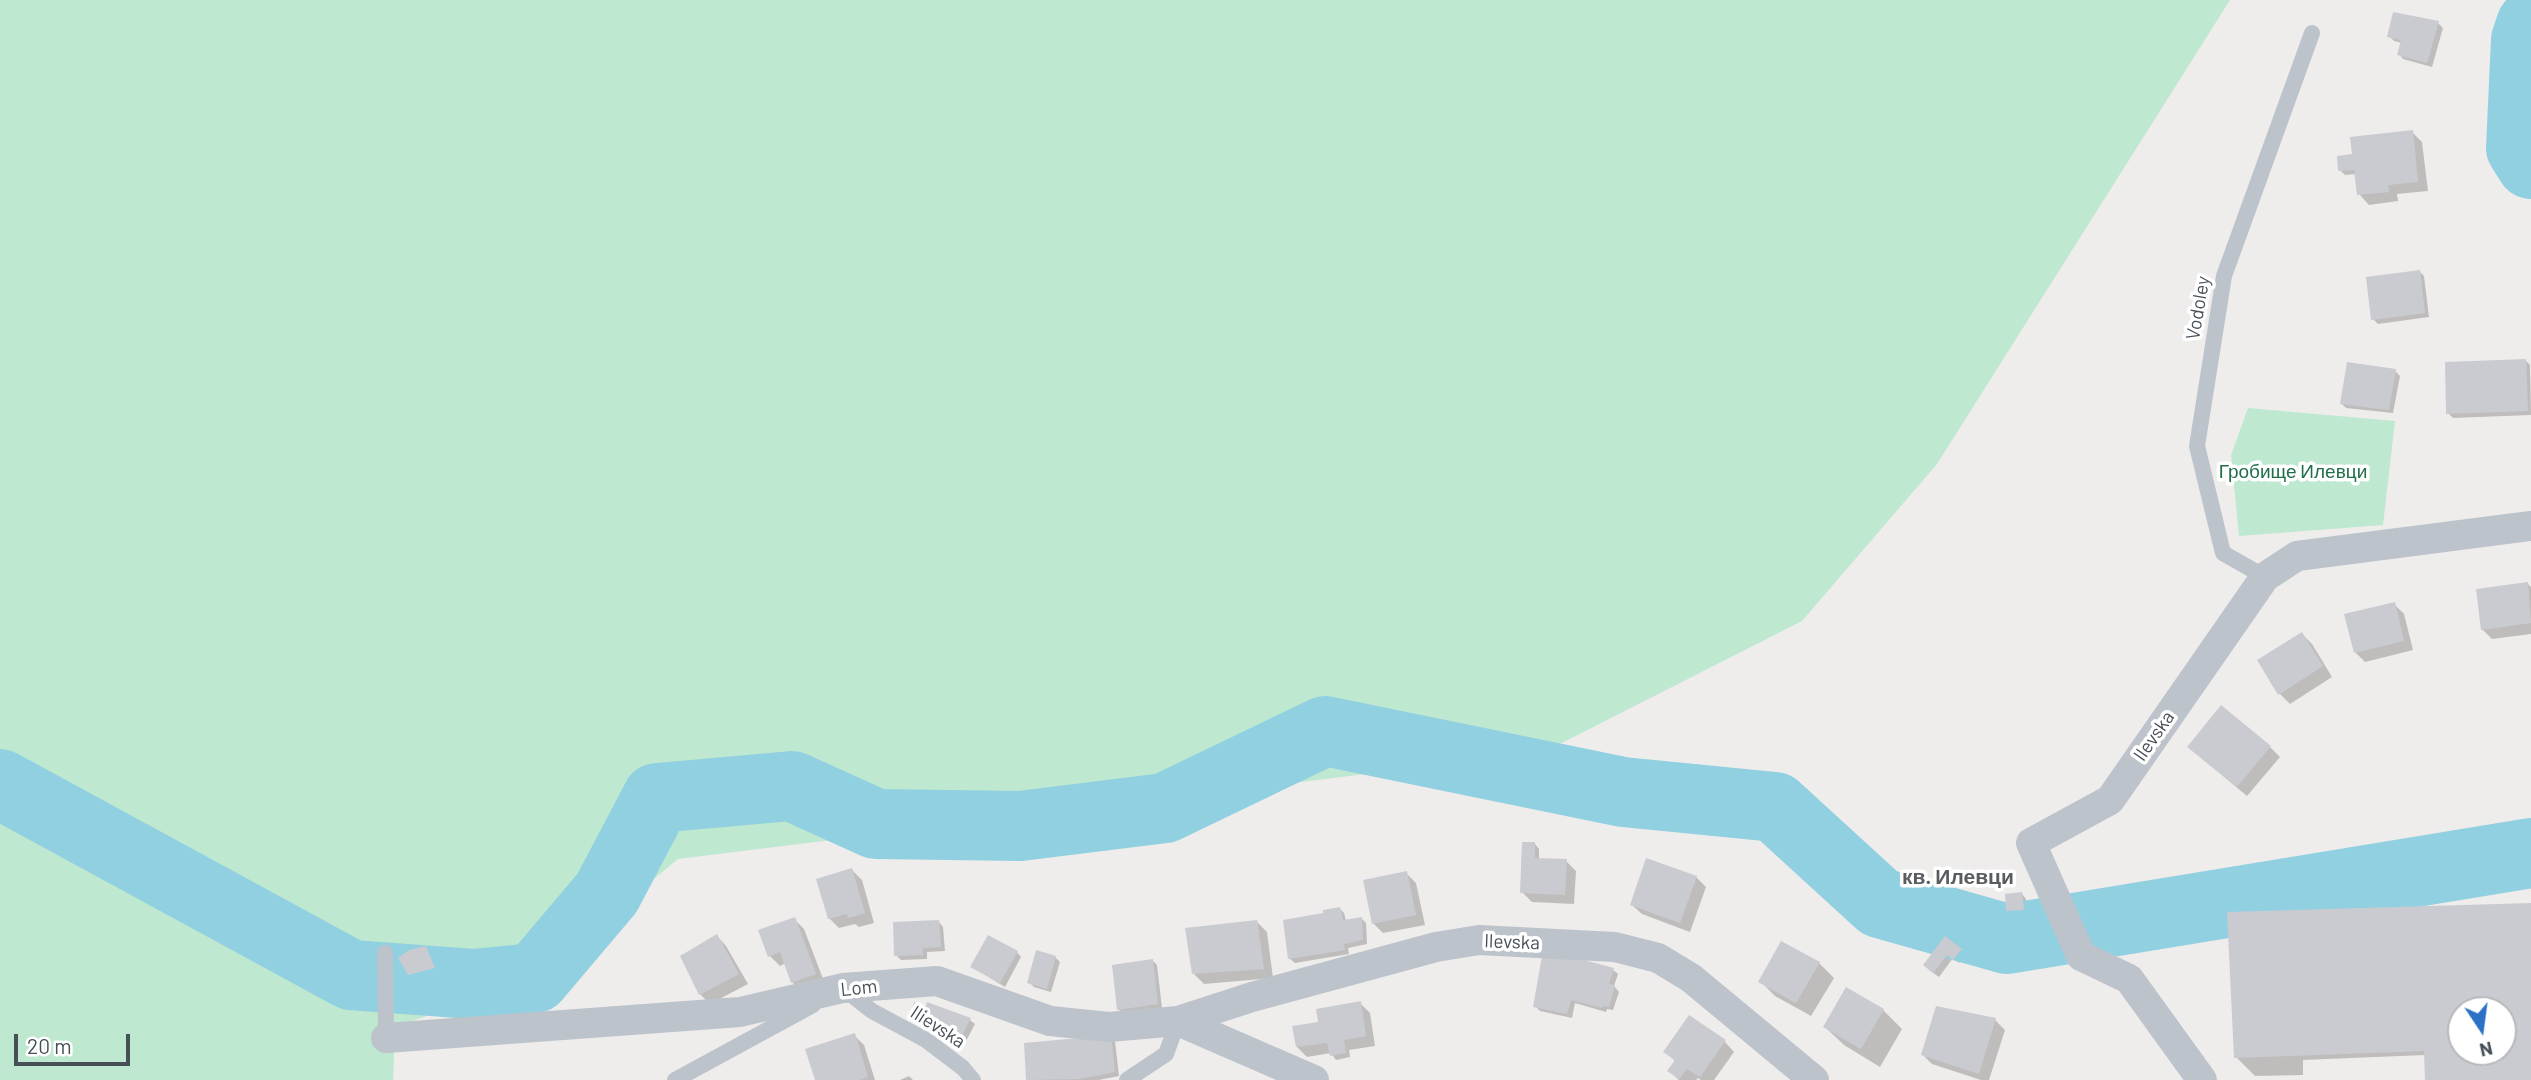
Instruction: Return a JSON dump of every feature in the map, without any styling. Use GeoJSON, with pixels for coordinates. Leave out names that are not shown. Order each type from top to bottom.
{"type":"FeatureCollection","features":[{"type":"Feature","properties":{"kind":"street","name":"Ilevska"},"geometry":{"type":"LineString","coordinates":[[2202,1080],[2129,979],[2081,956],[2031,843],[2110,800],[2265,577],[2297,556],[2531,526]]}},
{"type":"Feature","properties":{"kind":"street","name":"Ilevska"},"geometry":{"type":"LineString","coordinates":[[1178,1021],[1252,997],[1436,947],[1479,940],[1615,947],[1658,958],[1691,978],[1814,1080]]}},
{"type":"Feature","properties":{"kind":"street","name":"Lom"},"geometry":{"type":"LineString","coordinates":[[386,1038],[740,1012],[843,988],[937,981],[1050,1021],[1110,1027],[1178,1021],[1314,1080]]}},
{"type":"Feature","properties":{"kind":"lane","name":"Vodoley"},"geometry":{"type":"LineString","coordinates":[[2265,577],[2223,553],[2197,446],[2224,276],[2312,33]]}},
{"type":"Feature","properties":{"kind":"lane"},"geometry":{"type":"LineString","coordinates":[[385,958],[386,1038]]}},
{"type":"Feature","properties":{"kind":"lane"},"geometry":{"type":"LineString","coordinates":[[675,1080],[843,988]]}},
{"type":"Feature","properties":{"kind":"lane","name":"Ilievska"},"geometry":{"type":"LineString","coordinates":[[843,988],[872,1012],[926,1040],[963,1068],[973,1080]]}},
{"type":"Feature","properties":{"kind":"lane"},"geometry":{"type":"LineString","coordinates":[[1127,1080],[1166,1054],[1178,1021]]}},
{"type":"Feature","properties":{"kind":"green space"},"geometry":{"type":"Polygon","coordinates":[[[0,0],[2230,0],[1937,464],[1802,621],[1544,752],[678,859],[535,978],[395,1027],[393,1080],[0,1080],[0,0]]]}},
{"type":"Feature","properties":{"kind":"green space","name":"Гробище Илевци"},"geometry":{"type":"Polygon","coordinates":[[[2248,408],[2395,421],[2383,525],[2239,536],[2231,455],[2248,408]]]}},
{"type":"Feature","properties":{"kind":"building"},"geometry":{"type":"Polygon","coordinates":[[[2393,12],[2439,21],[2427,63],[2397,55],[2401,40],[2387,37],[2393,12]]]}},
{"type":"Feature","properties":{"kind":"building"},"geometry":{"type":"Polygon","coordinates":[[[2413,130],[2418,182],[2388,185],[2389,192],[2357,195],[2354,170],[2338,171],[2337,156],[2352,154],[2350,137],[2413,130]]]}},
{"type":"Feature","properties":{"kind":"building"},"geometry":{"type":"Polygon","coordinates":[[[2420,270],[2425,313],[2371,320],[2366,277],[2420,270]]]}},
{"type":"Feature","properties":{"kind":"building"},"geometry":{"type":"Polygon","coordinates":[[[2526,359],[2528,411],[2446,414],[2445,362],[2526,359]]]}},
{"type":"Feature","properties":{"kind":"building"},"geometry":{"type":"Polygon","coordinates":[[[2347,362],[2396,369],[2389,410],[2340,404],[2347,362]]]}},
{"type":"Feature","properties":{"kind":"building"},"geometry":{"type":"Polygon","coordinates":[[[2528,582],[2531,623],[2481,630],[2476,589],[2528,582]]]}},
{"type":"Feature","properties":{"kind":"building"},"geometry":{"type":"Polygon","coordinates":[[[2395,602],[2404,641],[2354,653],[2344,614],[2395,602]]]}},
{"type":"Feature","properties":{"kind":"building"},"geometry":{"type":"Polygon","coordinates":[[[2302,632],[2323,666],[2278,695],[2257,660],[2302,632]]]}},
{"type":"Feature","properties":{"kind":"building"},"geometry":{"type":"Polygon","coordinates":[[[2221,705],[2271,746],[2237,787],[2187,747],[2221,705]]]}},
{"type":"Feature","properties":{"kind":"building"},"geometry":{"type":"Polygon","coordinates":[[[1522,842],[1535,842],[1535,858],[1567,859],[1565,895],[1520,893],[1522,842]]]}},
{"type":"Feature","properties":{"kind":"building"},"geometry":{"type":"Polygon","coordinates":[[[1646,858],[1697,876],[1680,923],[1630,905],[1646,858]]]}},
{"type":"Feature","properties":{"kind":"building"},"geometry":{"type":"Polygon","coordinates":[[[852,868],[865,913],[848,918],[847,914],[828,919],[816,879],[852,868]]]}},
{"type":"Feature","properties":{"kind":"building"},"geometry":{"type":"Polygon","coordinates":[[[1407,871],[1416,915],[1372,924],[1363,880],[1407,871]]]}},
{"type":"Feature","properties":{"kind":"building"},"geometry":{"type":"Polygon","coordinates":[[[2022,892],[2024,910],[2006,911],[2005,894],[2022,892]]]}},
{"type":"Feature","properties":{"kind":"building"},"geometry":{"type":"Polygon","coordinates":[[[2531,903],[2531,1080],[2425,1080],[2424,1051],[2234,1058],[2227,912],[2531,903]]]}},
{"type":"Feature","properties":{"kind":"building"},"geometry":{"type":"Polygon","coordinates":[[[1340,907],[1343,920],[1362,917],[1363,940],[1344,944],[1345,950],[1288,959],[1283,920],[1340,907]]]}},
{"type":"Feature","properties":{"kind":"building"},"geometry":{"type":"Polygon","coordinates":[[[795,917],[816,974],[791,983],[780,952],[768,957],[758,930],[795,917]]]}},
{"type":"Feature","properties":{"kind":"building"},"geometry":{"type":"Polygon","coordinates":[[[939,920],[941,947],[923,948],[923,955],[894,956],[893,922],[939,920]]]}},
{"type":"Feature","properties":{"kind":"building"},"geometry":{"type":"Polygon","coordinates":[[[1257,920],[1264,969],[1192,974],[1185,928],[1257,920]]]}},
{"type":"Feature","properties":{"kind":"building"},"geometry":{"type":"Polygon","coordinates":[[[717,934],[739,974],[699,995],[680,956],[717,934]]]}},
{"type":"Feature","properties":{"kind":"building"},"geometry":{"type":"Polygon","coordinates":[[[988,935],[1018,951],[1000,983],[970,967],[988,935]]]}},
{"type":"Feature","properties":{"kind":"building"},"geometry":{"type":"Polygon","coordinates":[[[1945,936],[1962,949],[1953,960],[1947,955],[1933,973],[1923,965],[1945,936]]]}},
{"type":"Feature","properties":{"kind":"building"},"geometry":{"type":"Polygon","coordinates":[[[1781,941],[1820,962],[1796,1003],[1758,982],[1781,941]]]}},
{"type":"Feature","properties":{"kind":"building"},"geometry":{"type":"Polygon","coordinates":[[[426,946],[435,968],[408,975],[398,958],[409,950],[426,946]]]}},
{"type":"Feature","properties":{"kind":"building"},"geometry":{"type":"Polygon","coordinates":[[[1036,950],[1056,956],[1047,989],[1027,983],[1036,950]]]}},
{"type":"Feature","properties":{"kind":"building"},"geometry":{"type":"Polygon","coordinates":[[[1542,956],[1580,959],[1614,968],[1609,984],[1615,985],[1609,1007],[1602,1008],[1571,1000],[1567,1014],[1533,1007],[1542,956]]]}},
{"type":"Feature","properties":{"kind":"building"},"geometry":{"type":"Polygon","coordinates":[[[1153,959],[1158,1004],[1117,1010],[1112,965],[1153,959]]]}},
{"type":"Feature","properties":{"kind":"building"},"geometry":{"type":"Polygon","coordinates":[[[1846,987],[1884,1009],[1861,1049],[1823,1027],[1846,987]]]}},
{"type":"Feature","properties":{"kind":"building"},"geometry":{"type":"Polygon","coordinates":[[[1361,1001],[1366,1036],[1344,1040],[1346,1053],[1330,1056],[1327,1043],[1296,1047],[1292,1026],[1318,1022],[1316,1009],[1361,1001]]]}},
{"type":"Feature","properties":{"kind":"building"},"geometry":{"type":"Polygon","coordinates":[[[914,1002],[926,1006],[927,1002],[971,1018],[959,1041],[942,1032],[923,1016],[911,1013],[914,1002]]]}},
{"type":"Feature","properties":{"kind":"building"},"geometry":{"type":"Polygon","coordinates":[[[1936,1006],[1996,1018],[1979,1074],[1921,1055],[1936,1006]]]}},
{"type":"Feature","properties":{"kind":"building"},"geometry":{"type":"Polygon","coordinates":[[[1689,1015],[1726,1040],[1700,1077],[1687,1069],[1679,1079],[1667,1071],[1675,1060],[1663,1052],[1689,1015]]]}},
{"type":"Feature","properties":{"kind":"building"},"geometry":{"type":"Polygon","coordinates":[[[855,1033],[868,1077],[859,1080],[815,1080],[805,1049],[855,1033]]]}},
{"type":"Feature","properties":{"kind":"building"},"geometry":{"type":"Polygon","coordinates":[[[1111,1035],[1115,1072],[1079,1079],[1026,1080],[1024,1043],[1111,1035]]]}},
{"type":"Feature","properties":{"kind":"waterway"},"geometry":{"type":"LineString","coordinates":[[2531,25],[2526,40],[2521,148],[2531,164]]}},
{"type":"Feature","properties":{"kind":"waterway"},"geometry":{"type":"LineString","coordinates":[[0,784],[351,975],[473,984],[535,978],[607,893],[657,798],[792,786],[876,824],[1020,826],[1165,808],[1325,731],[1623,792],[1775,807],[1880,903],[2007,939],[2531,853]]}},
{"type":"Feature","properties":{"kind":"district","name":"кв. Илевци"},"geometry":{"type":"Point","coordinates":[1958,877]}}]}
